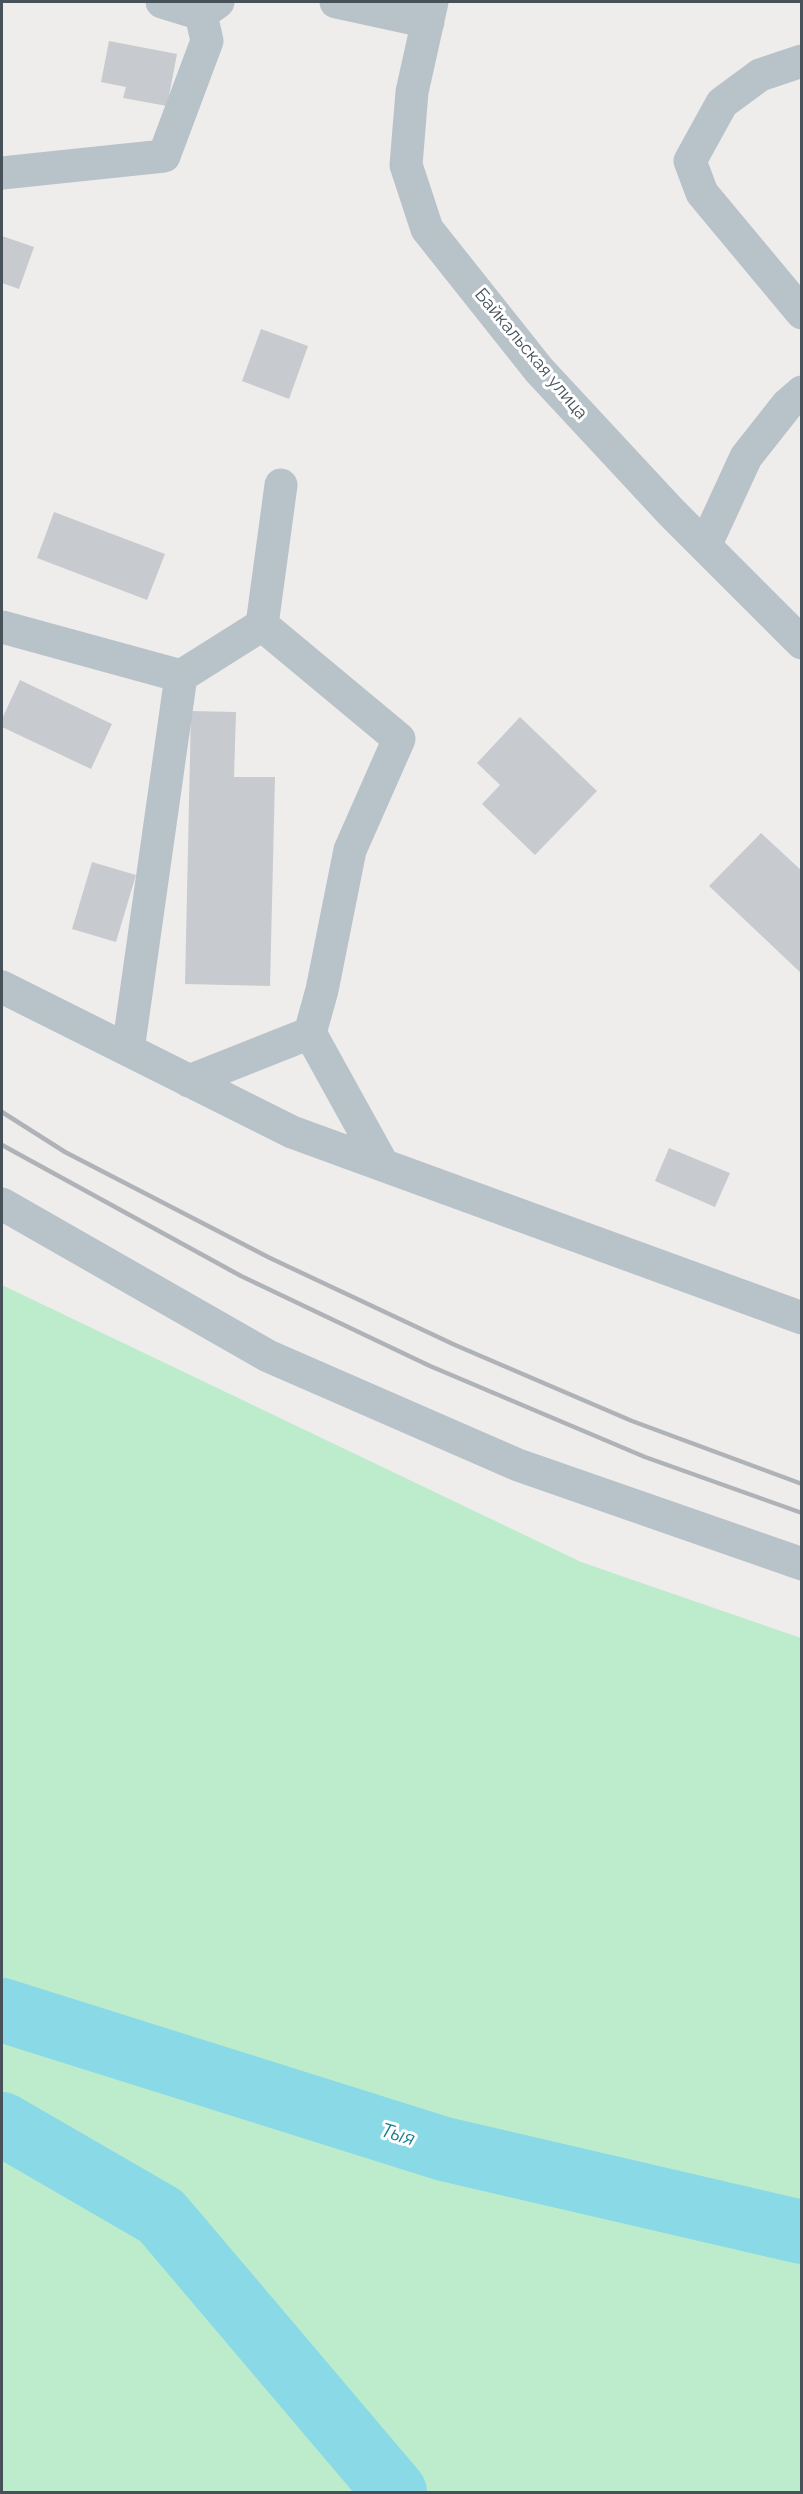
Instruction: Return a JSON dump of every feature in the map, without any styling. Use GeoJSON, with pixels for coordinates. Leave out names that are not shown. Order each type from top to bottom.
{"type":"FeatureCollection","features":[{"type":"Feature","properties":{"kind":"street"},"geometry":{"type":"LineString","coordinates":[[2,173],[164,156],[207,41],[210,8],[162,2]]}},
{"type":"Feature","properties":{"kind":"street"},"geometry":{"type":"LineString","coordinates":[[336,2],[430,12]]}},
{"type":"Feature","properties":{"kind":"street","name":"Байкальская улица"},"geometry":{"type":"LineString","coordinates":[[430,12],[412,92],[406,165],[427,230],[539,370],[705,546],[801,643]]}},
{"type":"Feature","properties":{"kind":"street"},"geometry":{"type":"LineString","coordinates":[[801,61],[760,75],[722,103],[690,161],[702,193],[801,313]]}},
{"type":"Feature","properties":{"kind":"street"},"geometry":{"type":"LineString","coordinates":[[705,546],[746,458],[786,405],[801,392]]}},
{"type":"Feature","properties":{"kind":"street"},"geometry":{"type":"LineString","coordinates":[[262,625],[281,485]]}},
{"type":"Feature","properties":{"kind":"street"},"geometry":{"type":"LineString","coordinates":[[2,627],[181,676],[262,625]]}},
{"type":"Feature","properties":{"kind":"street"},"geometry":{"type":"LineString","coordinates":[[262,625],[399,739],[350,850],[322,990],[310,1033],[383,1165]]}},
{"type":"Feature","properties":{"kind":"street"},"geometry":{"type":"LineString","coordinates":[[128,1050],[181,676]]}},
{"type":"Feature","properties":{"kind":"street"},"geometry":{"type":"LineString","coordinates":[[2,987],[292,1132],[801,1318]]}},
{"type":"Feature","properties":{"kind":"street"},"geometry":{"type":"LineString","coordinates":[[189,1081],[310,1033]]}},
{"type":"Feature","properties":{"kind":"street"},"geometry":{"type":"LineString","coordinates":[[2,1204],[268,1356],[518,1465],[801,1564]]}},
{"type":"Feature","properties":{"kind":"green space"},"geometry":{"type":"Polygon","coordinates":[[[2,1285],[581,1562],[801,1638],[801,2492],[2,2492],[2,1285]]]}},
{"type":"Feature","properties":{"kind":"building"},"geometry":{"type":"Polygon","coordinates":[[[109,41],[177,54],[167,106],[123,98],[126,87],[101,82],[109,41]]]}},
{"type":"Feature","properties":{"kind":"building"},"geometry":{"type":"Polygon","coordinates":[[[2,236],[34,247],[19,289],[2,283],[2,236]]]}},
{"type":"Feature","properties":{"kind":"building"},"geometry":{"type":"Polygon","coordinates":[[[261,329],[308,346],[289,399],[242,381],[261,329]]]}},
{"type":"Feature","properties":{"kind":"building"},"geometry":{"type":"Polygon","coordinates":[[[54,512],[165,554],[147,600],[37,558],[54,512]]]}},
{"type":"Feature","properties":{"kind":"building"},"geometry":{"type":"Polygon","coordinates":[[[20,680],[112,724],[91,769],[2,727],[2,719],[20,680]]]}},
{"type":"Feature","properties":{"kind":"building"},"geometry":{"type":"Polygon","coordinates":[[[191,711],[236,712],[234,777],[275,777],[270,986],[185,984],[191,711]]]}},
{"type":"Feature","properties":{"kind":"building"},"geometry":{"type":"Polygon","coordinates":[[[520,717],[597,791],[535,855],[482,804],[500,785],[477,763],[520,717]]]}},
{"type":"Feature","properties":{"kind":"building"},"geometry":{"type":"Polygon","coordinates":[[[761,833],[802,871],[802,974],[709,886],[761,833]]]}},
{"type":"Feature","properties":{"kind":"building"},"geometry":{"type":"Polygon","coordinates":[[[92,862],[136,875],[116,942],[72,929],[92,862]]]}},
{"type":"Feature","properties":{"kind":"building"},"geometry":{"type":"Polygon","coordinates":[[[669,1148],[730,1173],[715,1207],[655,1181],[669,1148]]]}},
{"type":"Feature","properties":{"kind":"waterway","name":"Тыя"},"geometry":{"type":"LineString","coordinates":[[2,2010],[444,2149],[802,2232]]}},
{"type":"Feature","properties":{"kind":"waterway","name":"Тыя"},"geometry":{"type":"LineString","coordinates":[[2,2124],[161,2216],[395,2492]]}},
{"type":"Feature","properties":{"kind":"railway"},"geometry":{"type":"LineString","coordinates":[[2,1112],[65,1152],[270,1258],[455,1345],[632,1421],[802,1484]]}},
{"type":"Feature","properties":{"kind":"railway"},"geometry":{"type":"LineString","coordinates":[[2,1145],[241,1276],[430,1366],[645,1457],[802,1513]]}}]}
